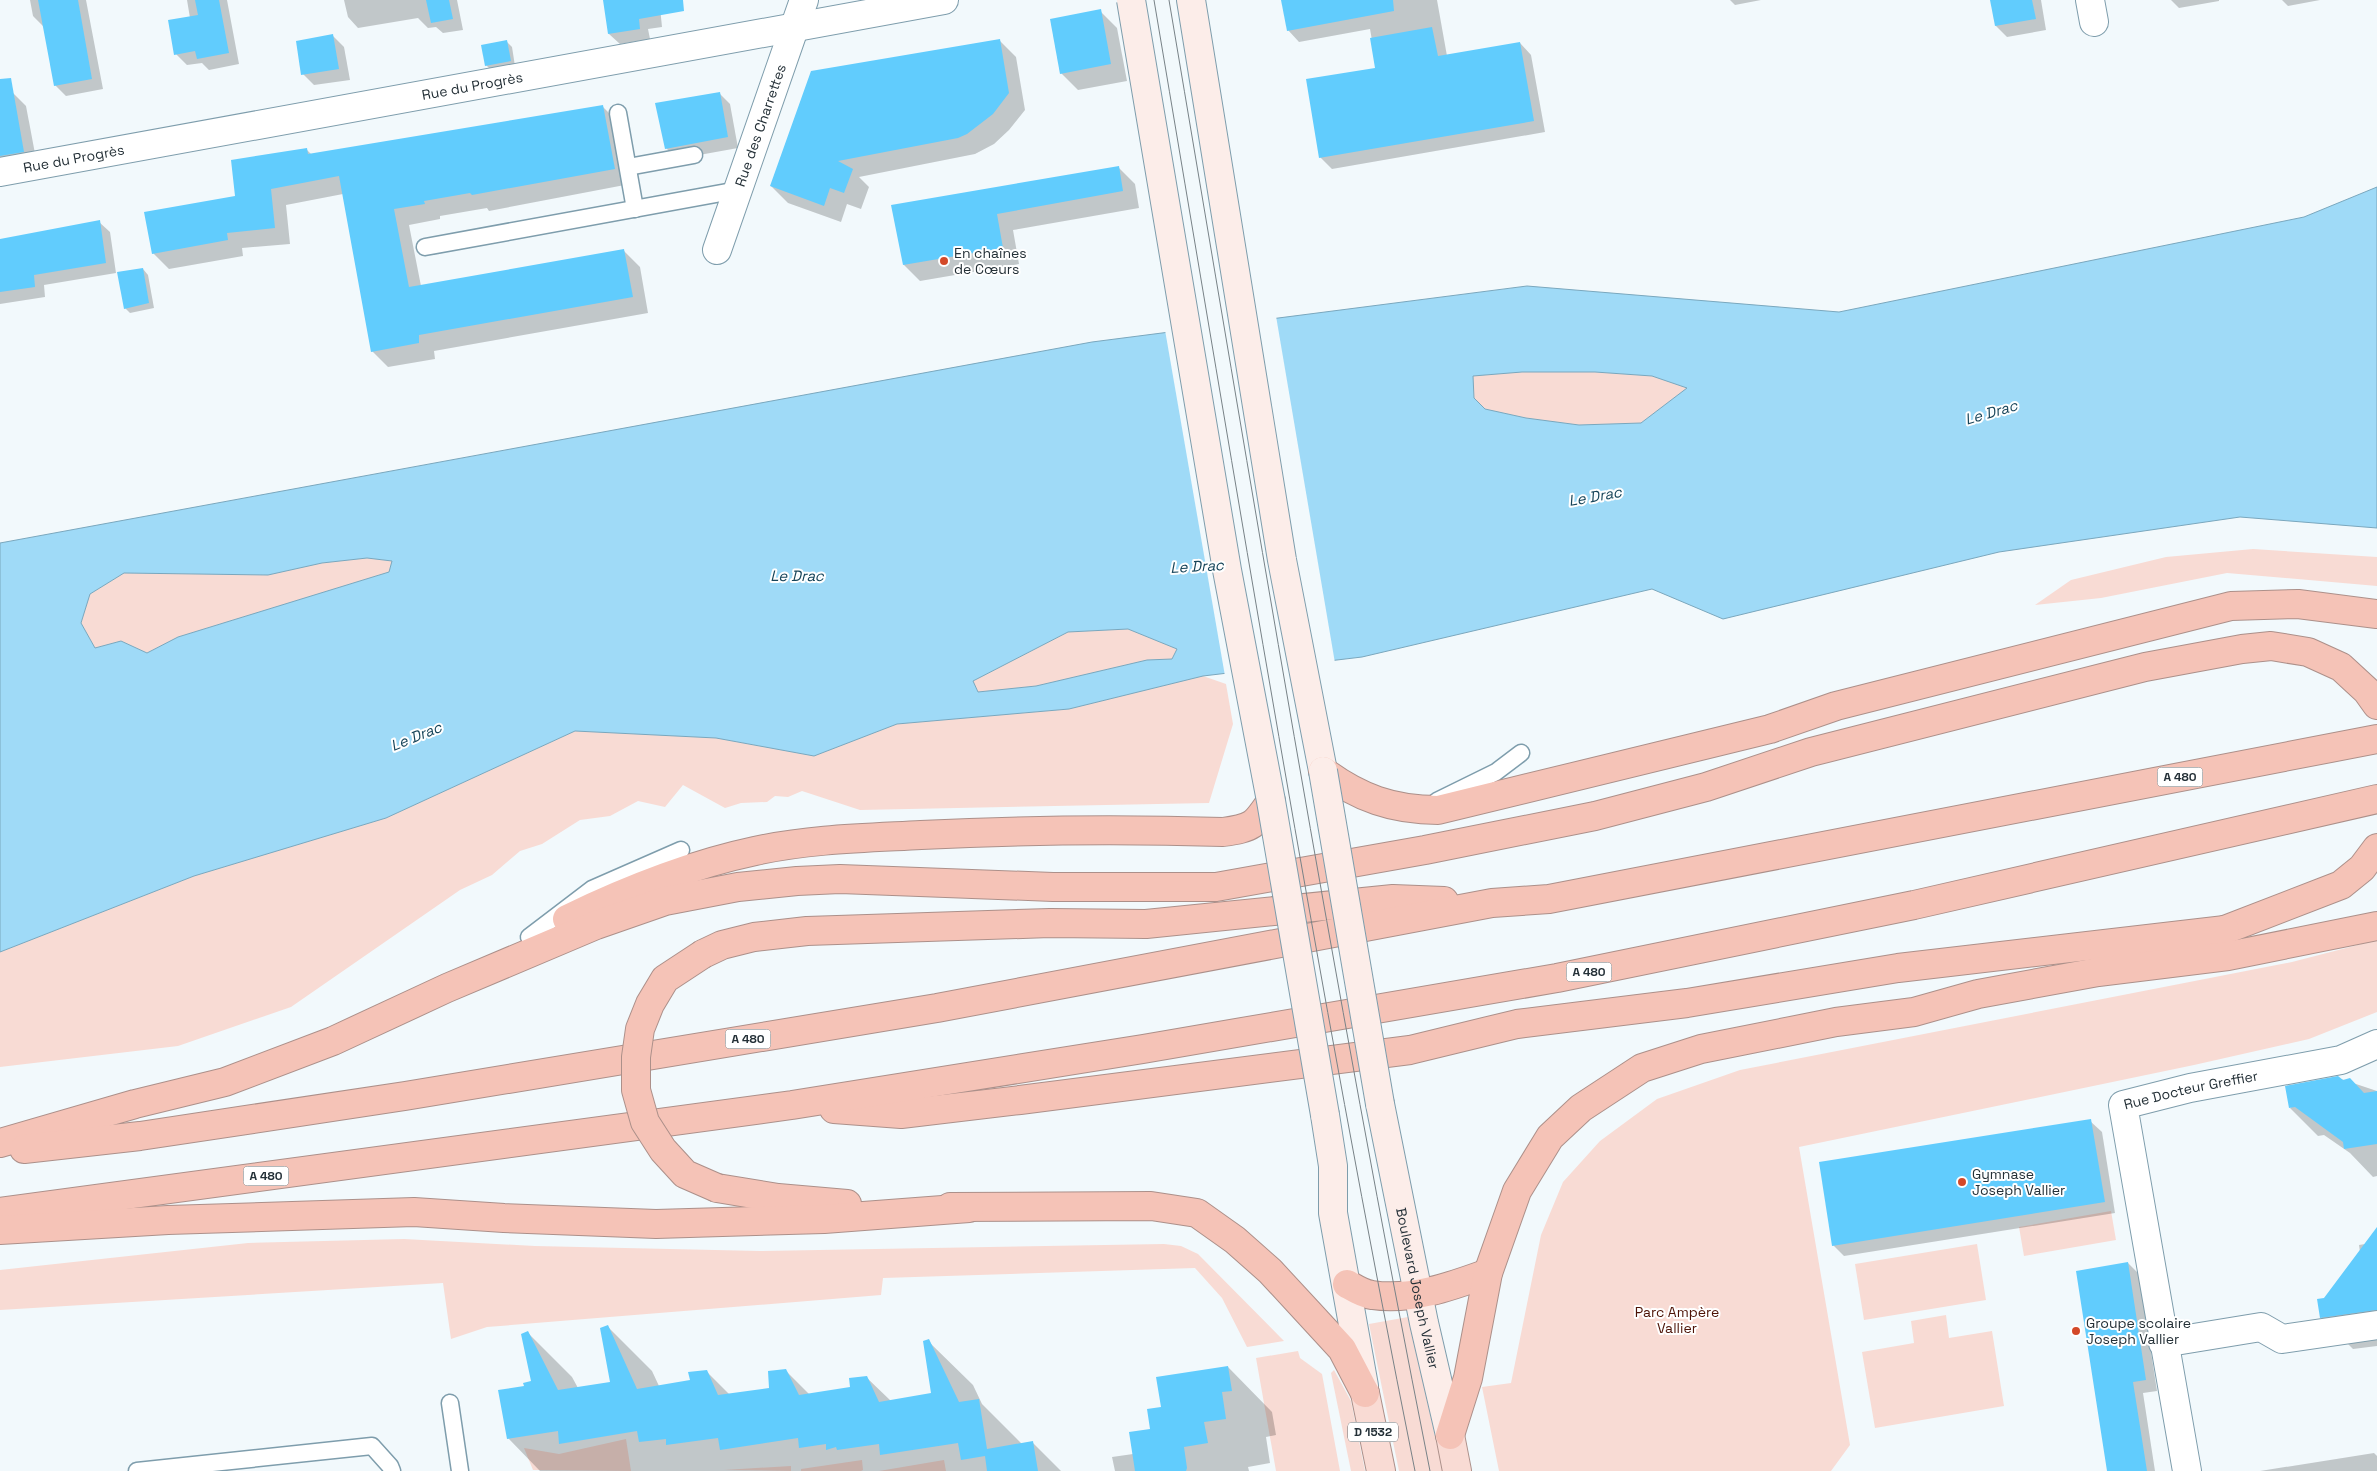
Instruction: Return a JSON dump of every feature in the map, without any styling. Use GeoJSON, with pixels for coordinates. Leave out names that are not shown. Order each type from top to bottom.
{"type":"FeatureCollection","features":[{"type":"Feature","properties":{"kind":"highway"},"geometry":{"type":"LineString","coordinates":[[1770,729],[1836,706],[2231,606],[2298,604],[2377,614]]}},
{"type":"Feature","properties":{"kind":"highway"},"geometry":{"type":"LineString","coordinates":[[0,1143],[135,1104],[225,1082],[333,1041],[447,988],[596,925],[665,901],[738,887],[797,880],[840,879],[1053,887],[1216,887],[1425,850],[1605,813],[1706,787],[1811,752],[2145,667],[2199,655],[2271,646],[2308,652],[2341,667],[2372,698]]}},
{"type":"Feature","properties":{"kind":"highway"},"geometry":{"type":"LineString","coordinates":[[1323,771],[1358,795],[1377,802],[1418,810],[1438,810],[1462,806],[1770,729],[2145,667]]}},
{"type":"Feature","properties":{"kind":"highway","name":"A 480"},"geometry":{"type":"LineString","coordinates":[[0,1152],[170,1132],[937,1008],[1492,903],[1549,899],[2377,740]]}},
{"type":"Feature","properties":{"kind":"highway","name":"A 480"},"geometry":{"type":"LineString","coordinates":[[0,1212],[792,1105],[1153,1047],[1557,978],[1923,903],[2377,799]]}},
{"type":"Feature","properties":{"kind":"highway"},"geometry":{"type":"LineString","coordinates":[[447,988],[529,937],[613,897],[685,870],[755,851],[814,841],[1004,831],[1223,832],[1257,823],[1271,801]]}},
{"type":"Feature","properties":{"kind":"highway"},"geometry":{"type":"LineString","coordinates":[[2098,972],[2225,930],[2341,885],[2362,868],[2377,848]]}},
{"type":"Feature","properties":{"kind":"highway"},"geometry":{"type":"LineString","coordinates":[[1365,1393],[1342,1349],[1270,1271],[1235,1240],[1198,1214],[1151,1206],[969,1208],[837,1203],[778,1198],[717,1188],[685,1174],[663,1150],[645,1122],[636,1090],[636,1057],[640,1029],[650,1004],[665,979],[703,954],[722,945],[754,937],[808,931],[1050,923],[1146,924],[1393,899],[1492,903]]}},
{"type":"Feature","properties":{"kind":"highway"},"geometry":{"type":"LineString","coordinates":[[1450,1435],[1468,1378],[1488,1273],[1517,1191],[1550,1138],[1581,1108],[1642,1068],[1701,1049],[1836,1022],[1914,1012],[1978,994],[2098,972],[2228,956],[2377,926]]}},
{"type":"Feature","properties":{"kind":"highway"},"geometry":{"type":"LineString","coordinates":[[792,1105],[901,1114],[1010,1101],[1410,1050],[1517,1024],[1687,1003],[1898,968],[2225,930]]}},
{"type":"Feature","properties":{"kind":"highway"},"geometry":{"type":"LineString","coordinates":[[0,1230],[168,1220],[414,1212],[504,1218],[693,1223],[824,1220],[969,1208]]}},
{"type":"Feature","properties":{"kind":"highway"},"geometry":{"type":"LineString","coordinates":[[1347,1284],[1370,1295],[1418,1293],[1442,1290],[1488,1273]]}},
{"type":"Feature","properties":{"kind":"main road","name":"D 1532"},"geometry":{"type":"LineString","coordinates":[[1131,0],[1226,560],[1271,801],[1332,1166],[1334,1214],[1365,1393],[1381,1471]]}},
{"type":"Feature","properties":{"kind":"main road","name":"Boulevard Joseph Vallier"},"geometry":{"type":"LineString","coordinates":[[1191,0],[1282,560],[1323,771],[1380,1104],[1418,1293],[1457,1471]]}},
{"type":"Feature","properties":{"kind":"street","name":"Rue des Charrettes"},"geometry":{"type":"LineString","coordinates":[[716,250],[804,0]]}},
{"type":"Feature","properties":{"kind":"street","name":"Rue du Progrès"},"geometry":{"type":"LineString","coordinates":[[0,172],[476,87],[794,26],[944,0]]}},
{"type":"Feature","properties":{"kind":"street","name":"Rue Docteur Greffier"},"geometry":{"type":"LineString","coordinates":[[2187,1471],[2163,1343],[2123,1105],[2190,1088],[2341,1060],[2377,1044]]}},
{"type":"Feature","properties":{"kind":"street"},"geometry":{"type":"LineString","coordinates":[[2163,1343],[2261,1326],[2282,1339],[2377,1325]]}},
{"type":"Feature","properties":{"kind":"lane"},"geometry":{"type":"LineString","coordinates":[[618,113],[635,209]]}},
{"type":"Feature","properties":{"kind":"lane"},"geometry":{"type":"LineString","coordinates":[[628,167],[694,155]]}},
{"type":"Feature","properties":{"kind":"lane"},"geometry":{"type":"LineString","coordinates":[[425,247],[738,190]]}},
{"type":"Feature","properties":{"kind":"lane"},"geometry":{"type":"LineString","coordinates":[[1418,810],[1496,772],[1521,753]]}},
{"type":"Feature","properties":{"kind":"lane"},"geometry":{"type":"LineString","coordinates":[[529,937],[592,889],[681,850]]}},
{"type":"Feature","properties":{"kind":"lane"},"geometry":{"type":"LineString","coordinates":[[450,1403],[460,1471]]}},
{"type":"Feature","properties":{"kind":"lane"},"geometry":{"type":"LineString","coordinates":[[137,1471],[372,1446],[390,1466],[392,1471]]}},
{"type":"Feature","properties":{"kind":"green space"},"geometry":{"type":"Polygon","coordinates":[[[1522,372],[1595,372],[1652,376],[1688,388],[1641,423],[1579,425],[1526,418],[1484,409],[1474,398],[1472,376],[1522,372]]]}},
{"type":"Feature","properties":{"kind":"green space"},"geometry":{"type":"Polygon","coordinates":[[[2253,549],[2377,557],[2377,586],[2227,573],[2101,598],[2035,605],[2071,580],[2166,557],[2253,549]]]}},
{"type":"Feature","properties":{"kind":"green space"},"geometry":{"type":"Polygon","coordinates":[[[367,558],[393,561],[389,572],[178,637],[147,653],[121,641],[95,648],[81,623],[90,594],[124,573],[268,575],[322,563],[367,558]]]}},
{"type":"Feature","properties":{"kind":"green space"},"geometry":{"type":"Polygon","coordinates":[[[1128,629],[1177,649],[1172,659],[1147,660],[1036,686],[978,692],[973,681],[1068,632],[1128,629]]]}},
{"type":"Feature","properties":{"kind":"green space"},"geometry":{"type":"Polygon","coordinates":[[[1203,676],[1226,684],[1233,724],[1209,803],[860,810],[802,791],[788,797],[775,796],[767,802],[741,803],[725,808],[683,785],[665,807],[638,801],[610,816],[580,820],[542,844],[520,851],[492,875],[460,890],[291,1007],[178,1046],[0,1067],[0,952],[194,876],[386,818],[575,731],[716,738],[814,756],[897,724],[1069,709],[1203,676]]]}},
{"type":"Feature","properties":{"kind":"green space","name":"Parc Ampère Vallier"},"geometry":{"type":"Polygon","coordinates":[[[2377,940],[2377,1012],[2309,1039],[2194,1065],[1799,1147],[1850,1445],[1831,1471],[1499,1471],[1482,1387],[1511,1383],[1541,1235],[1563,1182],[1600,1141],[1657,1099],[1740,1070],[2292,962],[2377,940]]]}},
{"type":"Feature","properties":{"kind":"green space"},"geometry":{"type":"Polygon","coordinates":[[[2111,1211],[2116,1240],[2024,1256],[2019,1227],[2111,1211]]]}},
{"type":"Feature","properties":{"kind":"green space"},"geometry":{"type":"Polygon","coordinates":[[[404,1239],[535,1246],[760,1251],[1164,1244],[1181,1246],[1198,1254],[1284,1341],[1247,1347],[1222,1298],[1195,1268],[883,1278],[881,1295],[487,1327],[451,1339],[443,1283],[0,1310],[0,1270],[248,1243],[404,1239]]]}},
{"type":"Feature","properties":{"kind":"green space"},"geometry":{"type":"Polygon","coordinates":[[[1977,1244],[1986,1300],[1864,1320],[1855,1264],[1977,1244]]]}},
{"type":"Feature","properties":{"kind":"green space"},"geometry":{"type":"Polygon","coordinates":[[[1946,1315],[1949,1338],[1992,1331],[2004,1406],[1875,1428],[1862,1352],[1914,1343],[1911,1321],[1946,1315]]]}},
{"type":"Feature","properties":{"kind":"green space"},"geometry":{"type":"Polygon","coordinates":[[[1408,1317],[1443,1471],[1399,1471],[1369,1324],[1408,1317]]]}},
{"type":"Feature","properties":{"kind":"green space"},"geometry":{"type":"Polygon","coordinates":[[[1298,1351],[1300,1358],[1322,1374],[1340,1471],[1276,1471],[1256,1358],[1298,1351]]]}},
{"type":"Feature","properties":{"kind":"green space"},"geometry":{"type":"Polygon","coordinates":[[[1334,1370],[1351,1401],[1365,1471],[1351,1471],[1331,1373],[1334,1370]]]}},
{"type":"Feature","properties":{"kind":"green space"},"geometry":{"type":"Polygon","coordinates":[[[626,1439],[631,1471],[533,1470],[524,1448],[559,1454],[626,1439]]]}},
{"type":"Feature","properties":{"kind":"green space"},"geometry":{"type":"Polygon","coordinates":[[[862,1460],[863,1470],[861,1471],[801,1471],[801,1469],[862,1460]]]}},
{"type":"Feature","properties":{"kind":"green space"},"geometry":{"type":"Polygon","coordinates":[[[944,1460],[946,1471],[879,1471],[944,1460]]]}},
{"type":"Feature","properties":{"kind":"green space"},"geometry":{"type":"Polygon","coordinates":[[[791,1466],[791,1471],[724,1470],[791,1466]]]}},
{"type":"Feature","properties":{"kind":"water","name":"Le Drac"},"geometry":{"type":"Polygon","coordinates":[[[2377,187],[2377,528],[2240,517],[1999,552],[1723,619],[1652,589],[1362,657],[1203,676],[1069,709],[897,724],[814,756],[716,738],[575,731],[386,818],[194,876],[0,952],[0,543],[1092,342],[1527,286],[1839,312],[2304,217],[2377,187]],[[1522,372],[1473,376],[1474,398],[1485,409],[1526,418],[1579,425],[1641,423],[1687,388],[1652,376],[1595,372],[1522,372]],[[367,558],[322,563],[268,575],[124,573],[90,594],[81,623],[95,648],[121,641],[147,653],[178,637],[389,572],[392,561],[367,558]],[[1128,629],[1068,632],[973,681],[978,692],[1036,686],[1147,660],[1172,659],[1177,649],[1128,629]]]}},
{"type":"Feature","properties":{"kind":"pier"},"geometry":{"type":"Polygon","coordinates":[[[1276,316],[1335,663],[1225,676],[1165,330],[1276,316]]]}},
{"type":"Feature","properties":{"kind":"building"},"geometry":{"type":"Polygon","coordinates":[[[38,0],[78,0],[92,79],[54,86],[38,0]]]}},
{"type":"Feature","properties":{"kind":"building"},"geometry":{"type":"Polygon","coordinates":[[[195,0],[219,0],[229,53],[197,59],[195,51],[174,55],[168,20],[198,15],[195,0]]]}},
{"type":"Feature","properties":{"kind":"building"},"geometry":{"type":"Polygon","coordinates":[[[426,0],[449,0],[453,19],[431,23],[426,0]]]}},
{"type":"Feature","properties":{"kind":"building"},"geometry":{"type":"Polygon","coordinates":[[[603,0],[683,0],[684,11],[639,19],[640,29],[608,34],[603,0]]]}},
{"type":"Feature","properties":{"kind":"building"},"geometry":{"type":"Polygon","coordinates":[[[1281,0],[1393,0],[1394,11],[1287,31],[1281,0]]]}},
{"type":"Feature","properties":{"kind":"building"},"geometry":{"type":"Polygon","coordinates":[[[1990,0],[2032,0],[2036,19],[1995,26],[1990,0]]]}},
{"type":"Feature","properties":{"kind":"building"},"geometry":{"type":"Polygon","coordinates":[[[1101,9],[1111,64],[1060,74],[1050,19],[1101,9]]]}},
{"type":"Feature","properties":{"kind":"building"},"geometry":{"type":"Polygon","coordinates":[[[1432,27],[1438,56],[1520,42],[1534,121],[1319,158],[1306,79],[1375,68],[1370,38],[1432,27]]]}},
{"type":"Feature","properties":{"kind":"building"},"geometry":{"type":"Polygon","coordinates":[[[333,34],[339,69],[301,75],[296,41],[333,34]]]}},
{"type":"Feature","properties":{"kind":"building"},"geometry":{"type":"Polygon","coordinates":[[[1000,39],[1009,93],[993,114],[967,134],[958,138],[838,161],[853,169],[844,193],[830,188],[824,206],[770,186],[811,71],[1000,39]]]}},
{"type":"Feature","properties":{"kind":"building"},"geometry":{"type":"Polygon","coordinates":[[[507,40],[511,61],[485,66],[481,45],[507,40]]]}},
{"type":"Feature","properties":{"kind":"building"},"geometry":{"type":"Polygon","coordinates":[[[11,78],[24,152],[0,156],[0,79],[11,78]]]}},
{"type":"Feature","properties":{"kind":"building"},"geometry":{"type":"Polygon","coordinates":[[[720,92],[728,137],[665,149],[655,103],[720,92]]]}},
{"type":"Feature","properties":{"kind":"building"},"geometry":{"type":"Polygon","coordinates":[[[603,105],[615,169],[472,195],[470,193],[424,201],[425,204],[394,209],[409,287],[624,249],[633,297],[419,335],[419,343],[371,352],[339,176],[271,189],[275,228],[227,233],[228,240],[152,254],[144,212],[235,196],[231,160],[307,148],[308,154],[603,105]]]}},
{"type":"Feature","properties":{"kind":"building"},"geometry":{"type":"Polygon","coordinates":[[[1119,166],[1123,191],[997,214],[1003,248],[903,265],[891,205],[1119,166]]]}},
{"type":"Feature","properties":{"kind":"building"},"geometry":{"type":"Polygon","coordinates":[[[100,220],[106,263],[34,275],[35,287],[0,292],[0,239],[100,220]]]}},
{"type":"Feature","properties":{"kind":"building"},"geometry":{"type":"Polygon","coordinates":[[[143,268],[149,303],[124,309],[117,272],[143,268]]]}},
{"type":"Feature","properties":{"kind":"building"},"geometry":{"type":"Polygon","coordinates":[[[2338,1076],[2343,1080],[2350,1078],[2364,1093],[2377,1091],[2377,1144],[2344,1149],[2343,1142],[2295,1107],[2289,1108],[2285,1086],[2338,1076]]]}},
{"type":"Feature","properties":{"kind":"building","name":"Gymnase Joseph Vallier"},"geometry":{"type":"Polygon","coordinates":[[[2091,1119],[2105,1202],[1832,1246],[1819,1162],[2091,1119]]]}},
{"type":"Feature","properties":{"kind":"building"},"geometry":{"type":"Polygon","coordinates":[[[2377,1227],[2377,1310],[2320,1318],[2317,1299],[2324,1298],[2377,1227]]]}},
{"type":"Feature","properties":{"kind":"building"},"geometry":{"type":"Polygon","coordinates":[[[2128,1262],[2146,1380],[2133,1382],[2147,1471],[2107,1471],[2076,1271],[2128,1262]]]}},
{"type":"Feature","properties":{"kind":"building"},"geometry":{"type":"Polygon","coordinates":[[[608,1325],[637,1389],[690,1380],[688,1372],[707,1370],[718,1395],[769,1388],[768,1371],[786,1369],[799,1395],[850,1387],[849,1378],[867,1376],[879,1402],[931,1393],[923,1341],[929,1339],[959,1402],[979,1399],[987,1449],[1033,1441],[1038,1471],[987,1471],[985,1456],[961,1460],[958,1443],[880,1455],[879,1444],[837,1450],[836,1447],[826,1450],[826,1444],[799,1448],[798,1438],[720,1450],[718,1438],[666,1445],[666,1439],[639,1442],[637,1431],[559,1444],[558,1431],[507,1439],[498,1390],[524,1386],[523,1383],[531,1381],[521,1334],[528,1331],[558,1390],[610,1382],[600,1328],[608,1325]]]}},
{"type":"Feature","properties":{"kind":"building"},"geometry":{"type":"Polygon","coordinates":[[[1228,1366],[1232,1391],[1222,1392],[1226,1419],[1204,1422],[1208,1443],[1184,1447],[1186,1471],[1135,1471],[1129,1432],[1150,1429],[1147,1409],[1161,1407],[1156,1377],[1228,1366]]]}},
{"type":"Feature","properties":{"kind":"tram line"},"geometry":{"type":"LineString","coordinates":[[1154,0],[1311,921],[1415,1471]]}},
{"type":"Feature","properties":{"kind":"tram line"},"geometry":{"type":"LineString","coordinates":[[1169,0],[1262,553],[1327,921],[1394,1288],[1430,1471]]}},
{"type":"Feature","properties":{"kind":"place","name":"En chaînes de Cœurs"},"geometry":{"type":"Point","coordinates":[944,261]}},
{"type":"Feature","properties":{"kind":"place","name":"Gymnase Joseph Vallier"},"geometry":{"type":"Point","coordinates":[1962,1182]}},
{"type":"Feature","properties":{"kind":"place","name":"Groupe scolaire Joseph Vallier"},"geometry":{"type":"Point","coordinates":[2076,1331]}}]}
